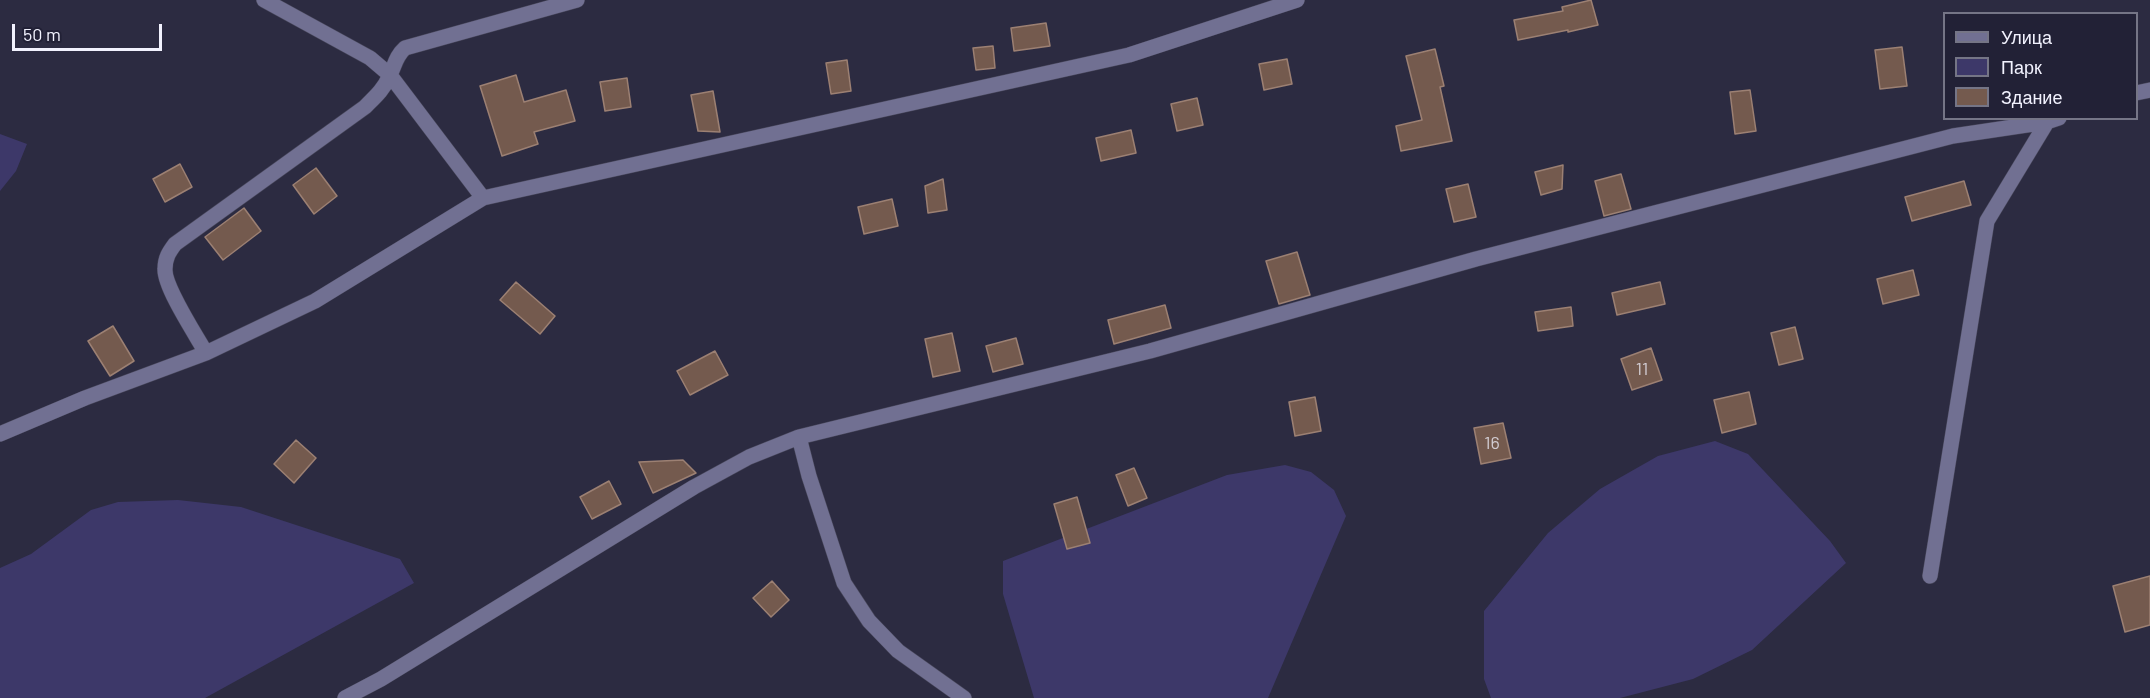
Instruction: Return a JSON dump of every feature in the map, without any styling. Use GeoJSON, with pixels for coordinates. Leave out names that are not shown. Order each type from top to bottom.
{"type":"FeatureCollection","features":[{"type":"Feature","properties":{"kind":"street"},"geometry":{"type":"LineString","coordinates":[[264,0],[280,4],[370,58],[390,75],[483,198]]}},
{"type":"Feature","properties":{"kind":"street"},"geometry":{"type":"LineString","coordinates":[[206,353],[169,286],[164,271],[166,255],[176,244],[365,107],[382,90],[398,55],[405,48],[555,4],[577,0]]}},
{"type":"Feature","properties":{"kind":"street"},"geometry":{"type":"LineString","coordinates":[[0,434],[85,398],[206,353],[315,301],[483,198],[1129,55],[1297,0]]}},
{"type":"Feature","properties":{"kind":"street"},"geometry":{"type":"LineString","coordinates":[[345,698],[411,661],[694,487],[749,457],[799,437],[1150,351],[1476,259],[1953,136],[2053,120]]}},
{"type":"Feature","properties":{"kind":"street"},"geometry":{"type":"LineString","coordinates":[[1930,576],[1987,221],[2053,120]]}},
{"type":"Feature","properties":{"kind":"street"},"geometry":{"type":"LineString","coordinates":[[799,437],[809,476],[844,584],[869,621],[898,651],[964,698]]}},
{"type":"Feature","properties":{"kind":"green space"},"geometry":{"type":"Polygon","coordinates":[[[0,134],[27,144],[16,171],[0,191],[0,134]]]}},
{"type":"Feature","properties":{"kind":"green space"},"geometry":{"type":"Polygon","coordinates":[[[1715,441],[1748,454],[1830,541],[1846,563],[1752,650],[1693,679],[1620,698],[1491,698],[1484,679],[1484,611],[1548,533],[1600,489],[1658,456],[1715,441]]]}},
{"type":"Feature","properties":{"kind":"green space"},"geometry":{"type":"Polygon","coordinates":[[[1285,465],[1311,472],[1334,490],[1346,516],[1268,698],[1034,698],[1003,594],[1003,561],[1227,475],[1285,465]]]}},
{"type":"Feature","properties":{"kind":"green space"},"geometry":{"type":"Polygon","coordinates":[[[178,500],[241,507],[400,559],[414,583],[205,698],[0,698],[0,568],[31,554],[91,510],[118,502],[178,500]]]}},
{"type":"Feature","properties":{"kind":"building"},"geometry":{"type":"Polygon","coordinates":[[[1591,0],[1598,25],[1518,40],[1514,20],[1563,11],[1562,7],[1591,0]]]}},
{"type":"Feature","properties":{"kind":"building"},"geometry":{"type":"Polygon","coordinates":[[[1046,23],[1050,46],[1014,51],[1011,28],[1046,23]]]}},
{"type":"Feature","properties":{"kind":"building"},"geometry":{"type":"Polygon","coordinates":[[[993,46],[995,68],[976,70],[973,48],[993,46]]]}},
{"type":"Feature","properties":{"kind":"building"},"geometry":{"type":"Polygon","coordinates":[[[1902,47],[1907,86],[1880,89],[1875,50],[1902,47]]]}},
{"type":"Feature","properties":{"kind":"building"},"geometry":{"type":"Polygon","coordinates":[[[1435,49],[1444,86],[1440,87],[1452,141],[1401,151],[1396,126],[1422,120],[1406,56],[1435,49]]]}},
{"type":"Feature","properties":{"kind":"building"},"geometry":{"type":"Polygon","coordinates":[[[1287,59],[1292,84],[1264,90],[1259,64],[1287,59]]]}},
{"type":"Feature","properties":{"kind":"building"},"geometry":{"type":"Polygon","coordinates":[[[847,60],[851,91],[831,94],[826,63],[847,60]]]}},
{"type":"Feature","properties":{"kind":"building"},"geometry":{"type":"Polygon","coordinates":[[[516,75],[524,102],[566,90],[575,121],[534,132],[538,144],[502,156],[480,86],[516,75]]]}},
{"type":"Feature","properties":{"kind":"building"},"geometry":{"type":"Polygon","coordinates":[[[627,78],[631,107],[605,111],[600,82],[627,78]]]}},
{"type":"Feature","properties":{"kind":"building"},"geometry":{"type":"Polygon","coordinates":[[[1750,90],[1756,131],[1735,134],[1730,92],[1750,90]]]}},
{"type":"Feature","properties":{"kind":"building"},"geometry":{"type":"Polygon","coordinates":[[[713,91],[720,132],[698,131],[691,95],[713,91]]]}},
{"type":"Feature","properties":{"kind":"building"},"geometry":{"type":"Polygon","coordinates":[[[1197,98],[1203,125],[1177,131],[1171,104],[1197,98]]]}},
{"type":"Feature","properties":{"kind":"building"},"geometry":{"type":"Polygon","coordinates":[[[1131,130],[1136,153],[1101,161],[1096,138],[1131,130]]]}},
{"type":"Feature","properties":{"kind":"building"},"geometry":{"type":"Polygon","coordinates":[[[180,164],[192,187],[165,202],[153,179],[180,164]]]}},
{"type":"Feature","properties":{"kind":"building"},"geometry":{"type":"Polygon","coordinates":[[[1563,165],[1562,189],[1541,195],[1535,172],[1563,165]]]}},
{"type":"Feature","properties":{"kind":"building"},"geometry":{"type":"Polygon","coordinates":[[[316,168],[337,196],[314,214],[293,185],[316,168]]]}},
{"type":"Feature","properties":{"kind":"building"},"geometry":{"type":"Polygon","coordinates":[[[1621,174],[1631,209],[1604,216],[1595,181],[1621,174]]]}},
{"type":"Feature","properties":{"kind":"building"},"geometry":{"type":"Polygon","coordinates":[[[943,179],[947,210],[928,213],[925,186],[943,179]]]}},
{"type":"Feature","properties":{"kind":"building"},"geometry":{"type":"Polygon","coordinates":[[[1964,181],[1971,205],[1912,221],[1905,197],[1964,181]]]}},
{"type":"Feature","properties":{"kind":"building"},"geometry":{"type":"Polygon","coordinates":[[[1468,184],[1476,217],[1454,222],[1446,189],[1468,184]]]}},
{"type":"Feature","properties":{"kind":"building"},"geometry":{"type":"Polygon","coordinates":[[[892,199],[898,226],[864,234],[858,207],[892,199]]]}},
{"type":"Feature","properties":{"kind":"building"},"geometry":{"type":"Polygon","coordinates":[[[244,208],[261,231],[223,260],[205,237],[244,208]]]}},
{"type":"Feature","properties":{"kind":"building"},"geometry":{"type":"Polygon","coordinates":[[[1297,252],[1310,295],[1279,304],[1266,261],[1297,252]]]}},
{"type":"Feature","properties":{"kind":"building"},"geometry":{"type":"Polygon","coordinates":[[[1913,270],[1919,295],[1883,304],[1877,279],[1913,270]]]}},
{"type":"Feature","properties":{"kind":"building"},"geometry":{"type":"Polygon","coordinates":[[[516,282],[555,316],[540,334],[500,300],[516,282]]]}},
{"type":"Feature","properties":{"kind":"building"},"geometry":{"type":"Polygon","coordinates":[[[1660,282],[1665,304],[1617,315],[1612,293],[1660,282]]]}},
{"type":"Feature","properties":{"kind":"building"},"geometry":{"type":"Polygon","coordinates":[[[1165,305],[1171,328],[1114,344],[1108,320],[1165,305]]]}},
{"type":"Feature","properties":{"kind":"building"},"geometry":{"type":"Polygon","coordinates":[[[1571,307],[1573,326],[1538,331],[1535,312],[1571,307]]]}},
{"type":"Feature","properties":{"kind":"building"},"geometry":{"type":"Polygon","coordinates":[[[113,326],[134,361],[110,376],[88,341],[113,326]]]}},
{"type":"Feature","properties":{"kind":"building"},"geometry":{"type":"Polygon","coordinates":[[[1795,327],[1803,359],[1779,365],[1771,333],[1795,327]]]}},
{"type":"Feature","properties":{"kind":"building"},"geometry":{"type":"Polygon","coordinates":[[[952,333],[960,371],[933,377],[925,339],[952,333]]]}},
{"type":"Feature","properties":{"kind":"building"},"geometry":{"type":"Polygon","coordinates":[[[1016,338],[1023,364],[993,372],[986,346],[1016,338]]]}},
{"type":"Feature","properties":{"kind":"building"},"geometry":{"type":"Polygon","coordinates":[[[1651,348],[1662,380],[1632,390],[1621,359],[1651,348]]]}},
{"type":"Feature","properties":{"kind":"building"},"geometry":{"type":"Polygon","coordinates":[[[715,351],[728,375],[690,395],[677,371],[715,351]]]}},
{"type":"Feature","properties":{"kind":"building"},"geometry":{"type":"Polygon","coordinates":[[[1749,392],[1756,424],[1722,433],[1714,400],[1749,392]]]}},
{"type":"Feature","properties":{"kind":"building"},"geometry":{"type":"Polygon","coordinates":[[[1315,397],[1321,431],[1295,436],[1289,402],[1315,397]]]}},
{"type":"Feature","properties":{"kind":"building"},"geometry":{"type":"Polygon","coordinates":[[[1503,423],[1511,458],[1481,464],[1474,428],[1503,423]]]}},
{"type":"Feature","properties":{"kind":"building"},"geometry":{"type":"Polygon","coordinates":[[[296,440],[316,458],[294,483],[274,464],[296,440]]]}},
{"type":"Feature","properties":{"kind":"building"},"geometry":{"type":"Polygon","coordinates":[[[683,460],[696,473],[653,493],[639,462],[683,460]]]}},
{"type":"Feature","properties":{"kind":"building"},"geometry":{"type":"Polygon","coordinates":[[[1134,468],[1147,498],[1128,506],[1116,475],[1134,468]]]}},
{"type":"Feature","properties":{"kind":"building"},"geometry":{"type":"Polygon","coordinates":[[[609,481],[621,504],[592,519],[580,497],[609,481]]]}},
{"type":"Feature","properties":{"kind":"building"},"geometry":{"type":"Polygon","coordinates":[[[1077,497],[1090,543],[1067,549],[1054,504],[1077,497]]]}},
{"type":"Feature","properties":{"kind":"building"},"geometry":{"type":"Polygon","coordinates":[[[2150,576],[2150,625],[2125,632],[2113,586],[2150,576]]]}},
{"type":"Feature","properties":{"kind":"building"},"geometry":{"type":"Polygon","coordinates":[[[772,581],[789,600],[771,617],[753,598],[772,581]]]}}]}
